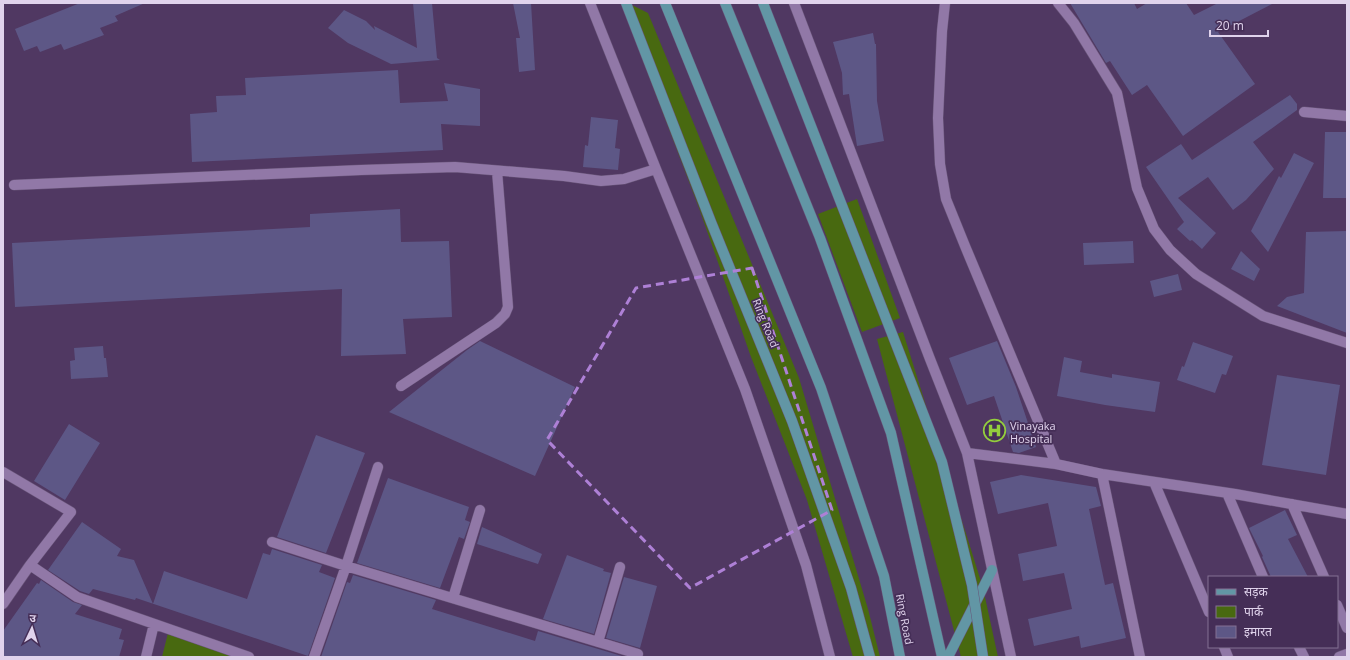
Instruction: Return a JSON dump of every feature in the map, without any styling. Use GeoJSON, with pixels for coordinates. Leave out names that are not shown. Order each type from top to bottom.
{"type":"FeatureCollection","features":[{"type":"Feature","properties":{"kind":"main road","name":"Ring Road"},"geometry":{"type":"LineString","coordinates":[[626,3],[792,420],[850,588],[870,657]]}},
{"type":"Feature","properties":{"kind":"main road","name":"Ring Road"},"geometry":{"type":"LineString","coordinates":[[665,3],[821,388],[884,576],[900,657]]}},
{"type":"Feature","properties":{"kind":"main road"},"geometry":{"type":"LineString","coordinates":[[725,3],[820,238],[892,433],[942,657]]}},
{"type":"Feature","properties":{"kind":"main road"},"geometry":{"type":"LineString","coordinates":[[763,3],[942,462],[972,585],[983,657]]}},
{"type":"Feature","properties":{"kind":"main road"},"geometry":{"type":"LineString","coordinates":[[948,657],[992,570]]}},
{"type":"Feature","properties":{"kind":"street"},"geometry":{"type":"LineString","coordinates":[[590,3],[745,389],[806,565],[830,657]]}},
{"type":"Feature","properties":{"kind":"street"},"geometry":{"type":"LineString","coordinates":[[794,3],[927,352],[967,452],[1011,657]]}},
{"type":"Feature","properties":{"kind":"street"},"geometry":{"type":"LineString","coordinates":[[945,3],[942,31],[938,118],[940,164],[946,199],[1056,464]]}},
{"type":"Feature","properties":{"kind":"street"},"geometry":{"type":"LineString","coordinates":[[1058,3],[1074,23],[1117,93],[1137,188],[1154,229],[1170,250],[1196,274],[1263,316],[1347,343]]}},
{"type":"Feature","properties":{"kind":"street"},"geometry":{"type":"LineString","coordinates":[[1304,112],[1347,116]]}},
{"type":"Feature","properties":{"kind":"street"},"geometry":{"type":"LineString","coordinates":[[14,185],[361,170],[455,168],[564,176],[601,181],[624,179],[656,169]]}},
{"type":"Feature","properties":{"kind":"street"},"geometry":{"type":"LineString","coordinates":[[401,386],[496,323],[505,314],[508,306],[496,171]]}},
{"type":"Feature","properties":{"kind":"street"},"geometry":{"type":"LineString","coordinates":[[967,452],[1056,464],[1102,474],[1227,493],[1347,514]]}},
{"type":"Feature","properties":{"kind":"street"},"geometry":{"type":"LineString","coordinates":[[314,657],[346,566],[378,467]]}},
{"type":"Feature","properties":{"kind":"street"},"geometry":{"type":"LineString","coordinates":[[3,472],[71,512],[3,604]]}},
{"type":"Feature","properties":{"kind":"street"},"geometry":{"type":"LineString","coordinates":[[1102,474],[1140,657]]}},
{"type":"Feature","properties":{"kind":"street"},"geometry":{"type":"LineString","coordinates":[[1154,482],[1208,610]]}},
{"type":"Feature","properties":{"kind":"street"},"geometry":{"type":"LineString","coordinates":[[1227,493],[1264,576]]}},
{"type":"Feature","properties":{"kind":"street"},"geometry":{"type":"LineString","coordinates":[[1292,504],[1324,576]]}},
{"type":"Feature","properties":{"kind":"street"},"geometry":{"type":"LineString","coordinates":[[453,598],[480,510]]}},
{"type":"Feature","properties":{"kind":"street"},"geometry":{"type":"LineString","coordinates":[[272,542],[346,566],[638,654]]}},
{"type":"Feature","properties":{"kind":"street"},"geometry":{"type":"LineString","coordinates":[[30,566],[77,597],[249,657]]}},
{"type":"Feature","properties":{"kind":"street"},"geometry":{"type":"LineString","coordinates":[[598,642],[620,566]]}},
{"type":"Feature","properties":{"kind":"street"},"geometry":{"type":"LineString","coordinates":[[1338,607],[1347,628]]}},
{"type":"Feature","properties":{"kind":"street"},"geometry":{"type":"LineString","coordinates":[[146,657],[154,624]]}},
{"type":"Feature","properties":{"kind":"street"},"geometry":{"type":"LineString","coordinates":[[1299,648],[1304,657]]}},
{"type":"Feature","properties":{"kind":"street"},"geometry":{"type":"LineString","coordinates":[[1339,657],[1347,654]]}},
{"type":"Feature","properties":{"kind":"highlighted area"},"geometry":{"type":"Polygon","coordinates":[[[752,268],[832,510],[690,588],[547,440],[636,288],[752,268]]]}},
{"type":"Feature","properties":{"kind":"green space"},"geometry":{"type":"Polygon","coordinates":[[[621,3],[628,3],[648,13],[799,378],[868,609],[880,657],[853,657],[807,500],[751,357],[699,208],[621,3]]]}},
{"type":"Feature","properties":{"kind":"green space"},"geometry":{"type":"Polygon","coordinates":[[[857,199],[900,318],[862,332],[818,214],[857,199]]]}},
{"type":"Feature","properties":{"kind":"green space"},"geometry":{"type":"Polygon","coordinates":[[[903,332],[983,588],[998,657],[961,657],[877,339],[903,332]]]}},
{"type":"Feature","properties":{"kind":"green space"},"geometry":{"type":"Polygon","coordinates":[[[168,633],[238,657],[162,657],[168,633]]]}},
{"type":"Feature","properties":{"kind":"building"},"geometry":{"type":"Polygon","coordinates":[[[80,3],[145,3],[115,16],[118,21],[100,28],[104,35],[64,50],[61,44],[40,52],[37,46],[24,51],[15,29],[80,3]]]}},
{"type":"Feature","properties":{"kind":"building"},"geometry":{"type":"Polygon","coordinates":[[[413,3],[432,3],[437,58],[440,60],[391,64],[348,43],[328,28],[344,10],[366,21],[375,30],[374,26],[417,48],[413,3]]]}},
{"type":"Feature","properties":{"kind":"building"},"geometry":{"type":"Polygon","coordinates":[[[513,3],[531,3],[535,70],[519,72],[516,38],[520,38],[513,3]]]}},
{"type":"Feature","properties":{"kind":"building"},"geometry":{"type":"Polygon","coordinates":[[[1070,3],[1134,3],[1137,9],[1147,3],[1186,3],[1194,15],[1218,3],[1274,3],[1218,32],[1255,84],[1183,136],[1147,85],[1132,95],[1110,61],[1106,63],[1070,3]]]}},
{"type":"Feature","properties":{"kind":"building"},"geometry":{"type":"Polygon","coordinates":[[[873,33],[876,44],[877,101],[884,141],[857,146],[849,94],[843,95],[842,73],[833,42],[873,33]]]}},
{"type":"Feature","properties":{"kind":"building"},"geometry":{"type":"Polygon","coordinates":[[[398,70],[400,103],[448,101],[444,83],[480,89],[480,126],[441,124],[443,150],[192,162],[190,114],[217,112],[216,96],[246,95],[245,78],[398,70]]]}},
{"type":"Feature","properties":{"kind":"building"},"geometry":{"type":"Polygon","coordinates":[[[1290,95],[1297,104],[1297,110],[1253,142],[1274,169],[1246,200],[1233,210],[1208,177],[1178,198],[1216,233],[1202,249],[1192,240],[1190,241],[1177,229],[1184,222],[1146,167],[1181,144],[1192,160],[1290,95]]]}},
{"type":"Feature","properties":{"kind":"building"},"geometry":{"type":"Polygon","coordinates":[[[591,117],[618,120],[615,148],[620,149],[618,170],[583,167],[585,145],[588,146],[591,117]]]}},
{"type":"Feature","properties":{"kind":"building"},"geometry":{"type":"Polygon","coordinates":[[[1325,132],[1347,132],[1347,198],[1323,198],[1325,132]]]}},
{"type":"Feature","properties":{"kind":"building"},"geometry":{"type":"Polygon","coordinates":[[[1294,153],[1314,163],[1268,252],[1251,231],[1279,176],[1281,178],[1294,153]]]}},
{"type":"Feature","properties":{"kind":"building"},"geometry":{"type":"Polygon","coordinates":[[[400,209],[401,242],[449,241],[452,317],[403,319],[406,354],[341,356],[342,289],[15,307],[12,243],[310,227],[310,214],[400,209]]]}},
{"type":"Feature","properties":{"kind":"building"},"geometry":{"type":"Polygon","coordinates":[[[1347,231],[1347,333],[1277,306],[1287,297],[1304,293],[1306,232],[1347,231]]]}},
{"type":"Feature","properties":{"kind":"building"},"geometry":{"type":"Polygon","coordinates":[[[1133,241],[1134,263],[1084,265],[1083,243],[1133,241]]]}},
{"type":"Feature","properties":{"kind":"building"},"geometry":{"type":"Polygon","coordinates":[[[1241,251],[1260,269],[1254,281],[1231,269],[1241,251]]]}},
{"type":"Feature","properties":{"kind":"building"},"geometry":{"type":"Polygon","coordinates":[[[1178,274],[1182,290],[1154,297],[1150,281],[1178,274]]]}},
{"type":"Feature","properties":{"kind":"building"},"geometry":{"type":"Polygon","coordinates":[[[480,341],[575,387],[535,476],[389,412],[480,341]]]}},
{"type":"Feature","properties":{"kind":"building"},"geometry":{"type":"Polygon","coordinates":[[[997,341],[1016,387],[1036,447],[1019,453],[1013,452],[994,396],[967,405],[949,358],[997,341]]]}},
{"type":"Feature","properties":{"kind":"building"},"geometry":{"type":"Polygon","coordinates":[[[1193,342],[1233,356],[1226,375],[1222,374],[1215,393],[1177,380],[1182,366],[1184,367],[1193,342]]]}},
{"type":"Feature","properties":{"kind":"building"},"geometry":{"type":"Polygon","coordinates":[[[103,346],[108,377],[71,379],[70,361],[75,360],[74,348],[103,346]]]}},
{"type":"Feature","properties":{"kind":"building"},"geometry":{"type":"Polygon","coordinates":[[[1064,357],[1082,361],[1080,372],[1112,378],[1112,374],[1160,382],[1155,412],[1057,396],[1064,357]]]}},
{"type":"Feature","properties":{"kind":"building"},"geometry":{"type":"Polygon","coordinates":[[[1277,375],[1340,385],[1326,475],[1262,465],[1277,375]]]}},
{"type":"Feature","properties":{"kind":"building"},"geometry":{"type":"Polygon","coordinates":[[[69,424],[100,443],[65,500],[34,481],[69,424]]]}},
{"type":"Feature","properties":{"kind":"building"},"geometry":{"type":"Polygon","coordinates":[[[316,435],[365,453],[326,553],[277,537],[316,435]]]}},
{"type":"Feature","properties":{"kind":"building"},"geometry":{"type":"Polygon","coordinates":[[[1021,475],[1096,487],[1101,506],[1089,509],[1105,585],[1113,583],[1126,638],[1081,648],[1079,636],[1034,646],[1028,619],[1072,609],[1064,573],[1023,581],[1018,554],[1057,546],[1048,503],[998,514],[990,482],[1021,475]]]}},
{"type":"Feature","properties":{"kind":"building"},"geometry":{"type":"Polygon","coordinates":[[[388,478],[469,507],[465,520],[470,522],[464,539],[459,537],[440,588],[357,563],[388,478]]]}},
{"type":"Feature","properties":{"kind":"building"},"geometry":{"type":"Polygon","coordinates":[[[1285,510],[1297,535],[1288,539],[1307,576],[1271,576],[1262,557],[1263,556],[1249,528],[1285,510]]]}},
{"type":"Feature","properties":{"kind":"building"},"geometry":{"type":"Polygon","coordinates":[[[82,522],[121,549],[117,556],[134,560],[153,604],[136,598],[135,600],[93,589],[89,594],[80,591],[48,570],[82,522]]]}},
{"type":"Feature","properties":{"kind":"building"},"geometry":{"type":"Polygon","coordinates":[[[482,527],[542,554],[538,564],[477,544],[482,527]]]}},
{"type":"Feature","properties":{"kind":"building"},"geometry":{"type":"Polygon","coordinates":[[[272,549],[322,565],[319,572],[335,578],[308,656],[153,604],[164,571],[247,599],[263,553],[270,555],[272,549]]]}},
{"type":"Feature","properties":{"kind":"building"},"geometry":{"type":"Polygon","coordinates":[[[567,555],[611,573],[594,634],[543,619],[567,555]]]}},
{"type":"Feature","properties":{"kind":"building"},"geometry":{"type":"Polygon","coordinates":[[[353,575],[436,600],[432,609],[535,641],[538,631],[625,657],[321,657],[347,582],[350,583],[353,575]]]}},
{"type":"Feature","properties":{"kind":"building"},"geometry":{"type":"Polygon","coordinates":[[[624,577],[657,586],[640,648],[606,638],[624,577]]]}},
{"type":"Feature","properties":{"kind":"building"},"geometry":{"type":"Polygon","coordinates":[[[41,580],[73,602],[82,605],[75,614],[122,629],[119,639],[124,640],[119,657],[3,657],[3,631],[37,583],[39,584],[41,580]]]}},
{"type":"Feature","properties":{"kind":"place","name":"Vinayaka Hospital"},"geometry":{"type":"Point","coordinates":[995,431]}}]}
